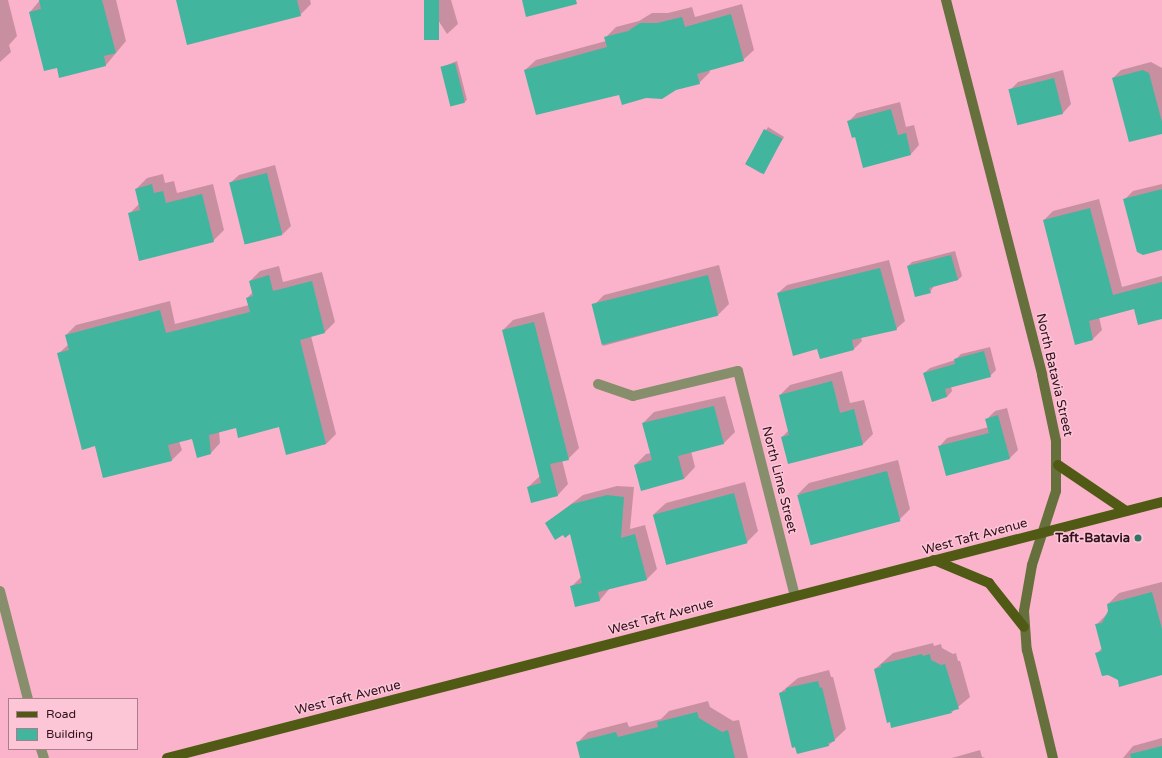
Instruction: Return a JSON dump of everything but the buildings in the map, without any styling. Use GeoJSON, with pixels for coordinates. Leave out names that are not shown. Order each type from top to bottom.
{"type":"FeatureCollection","features":[{"type":"Feature","properties":{"kind":"main road","name":"North Batavia Street"},"geometry":{"type":"LineString","coordinates":[[946,0],[1042,375],[1056,440],[1058,465],[1056,491],[1026,587],[1024,626],[1053,758]]}},
{"type":"Feature","properties":{"kind":"main road"},"geometry":{"type":"LineString","coordinates":[[1058,465],[1126,511]]}},
{"type":"Feature","properties":{"kind":"main road","name":"West Taft Avenue"},"geometry":{"type":"LineString","coordinates":[[167,758],[1162,502]]}},
{"type":"Feature","properties":{"kind":"main road"},"geometry":{"type":"LineString","coordinates":[[934,560],[989,583],[1024,626]]}},
{"type":"Feature","properties":{"kind":"street","name":"North Lime Street"},"geometry":{"type":"LineString","coordinates":[[598,384],[633,396],[738,371],[795,596]]}},
{"type":"Feature","properties":{"kind":"street"},"geometry":{"type":"LineString","coordinates":[[0,591],[28,698]]}},
{"type":"Feature","properties":{"kind":"place","name":"Taft-Batavia"},"geometry":{"type":"Point","coordinates":[1138,538]}}]}
